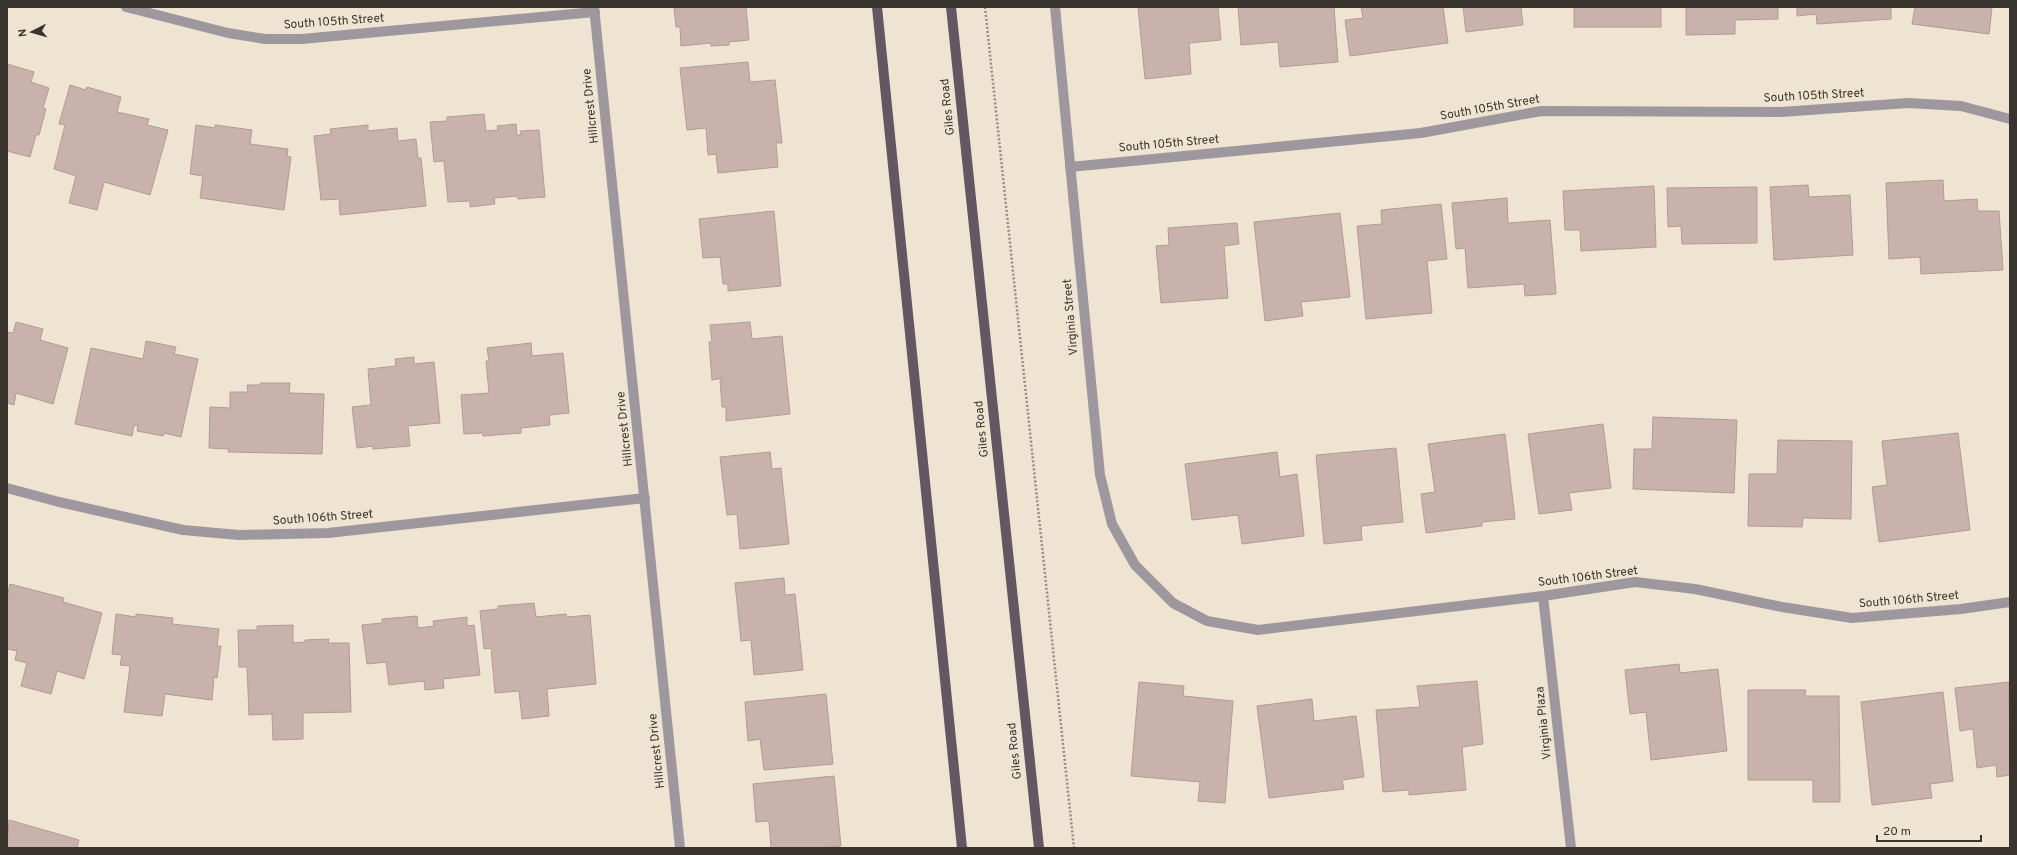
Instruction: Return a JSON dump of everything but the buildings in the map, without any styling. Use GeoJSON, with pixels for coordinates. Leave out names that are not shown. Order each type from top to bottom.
{"type":"FeatureCollection","features":[{"type":"Feature","properties":{"kind":"main road"},"geometry":{"type":"LineString","coordinates":[[876,7],[962,848]]}},
{"type":"Feature","properties":{"kind":"main road","name":"Giles Road"},"geometry":{"type":"LineString","coordinates":[[951,7],[1039,848]]}},
{"type":"Feature","properties":{"kind":"street","name":"South 105th Street"},"geometry":{"type":"LineString","coordinates":[[126,7],[228,33],[265,39],[302,40],[595,9]]}},
{"type":"Feature","properties":{"kind":"street","name":"Virginia Street"},"geometry":{"type":"LineString","coordinates":[[1055,7],[1100,475],[1112,524],[1135,565],[1173,603]]}},
{"type":"Feature","properties":{"kind":"street","name":"Hillcrest Drive"},"geometry":{"type":"LineString","coordinates":[[595,9],[680,848]]}},
{"type":"Feature","properties":{"kind":"street","name":"South 105th Street"},"geometry":{"type":"LineString","coordinates":[[1070,167],[1421,133],[1541,111],[1781,112],[1908,103],[1961,106],[2010,120]]}},
{"type":"Feature","properties":{"kind":"street","name":"South 106th Street"},"geometry":{"type":"LineString","coordinates":[[7,488],[59,502],[183,530],[239,535],[328,532],[645,498]]}},
{"type":"Feature","properties":{"kind":"street","name":"South 106th Street"},"geometry":{"type":"LineString","coordinates":[[1173,603],[1206,621],[1258,630],[1543,596],[1635,582],[1695,589],[1782,607],[1852,618],[1961,609],[2010,602]]}},
{"type":"Feature","properties":{"kind":"street","name":"Virginia Plaza"},"geometry":{"type":"LineString","coordinates":[[1543,596],[1571,848]]}},
{"type":"Feature","properties":{"kind":"path"},"geometry":{"type":"LineString","coordinates":[[985,7],[1074,848]]}}]}
